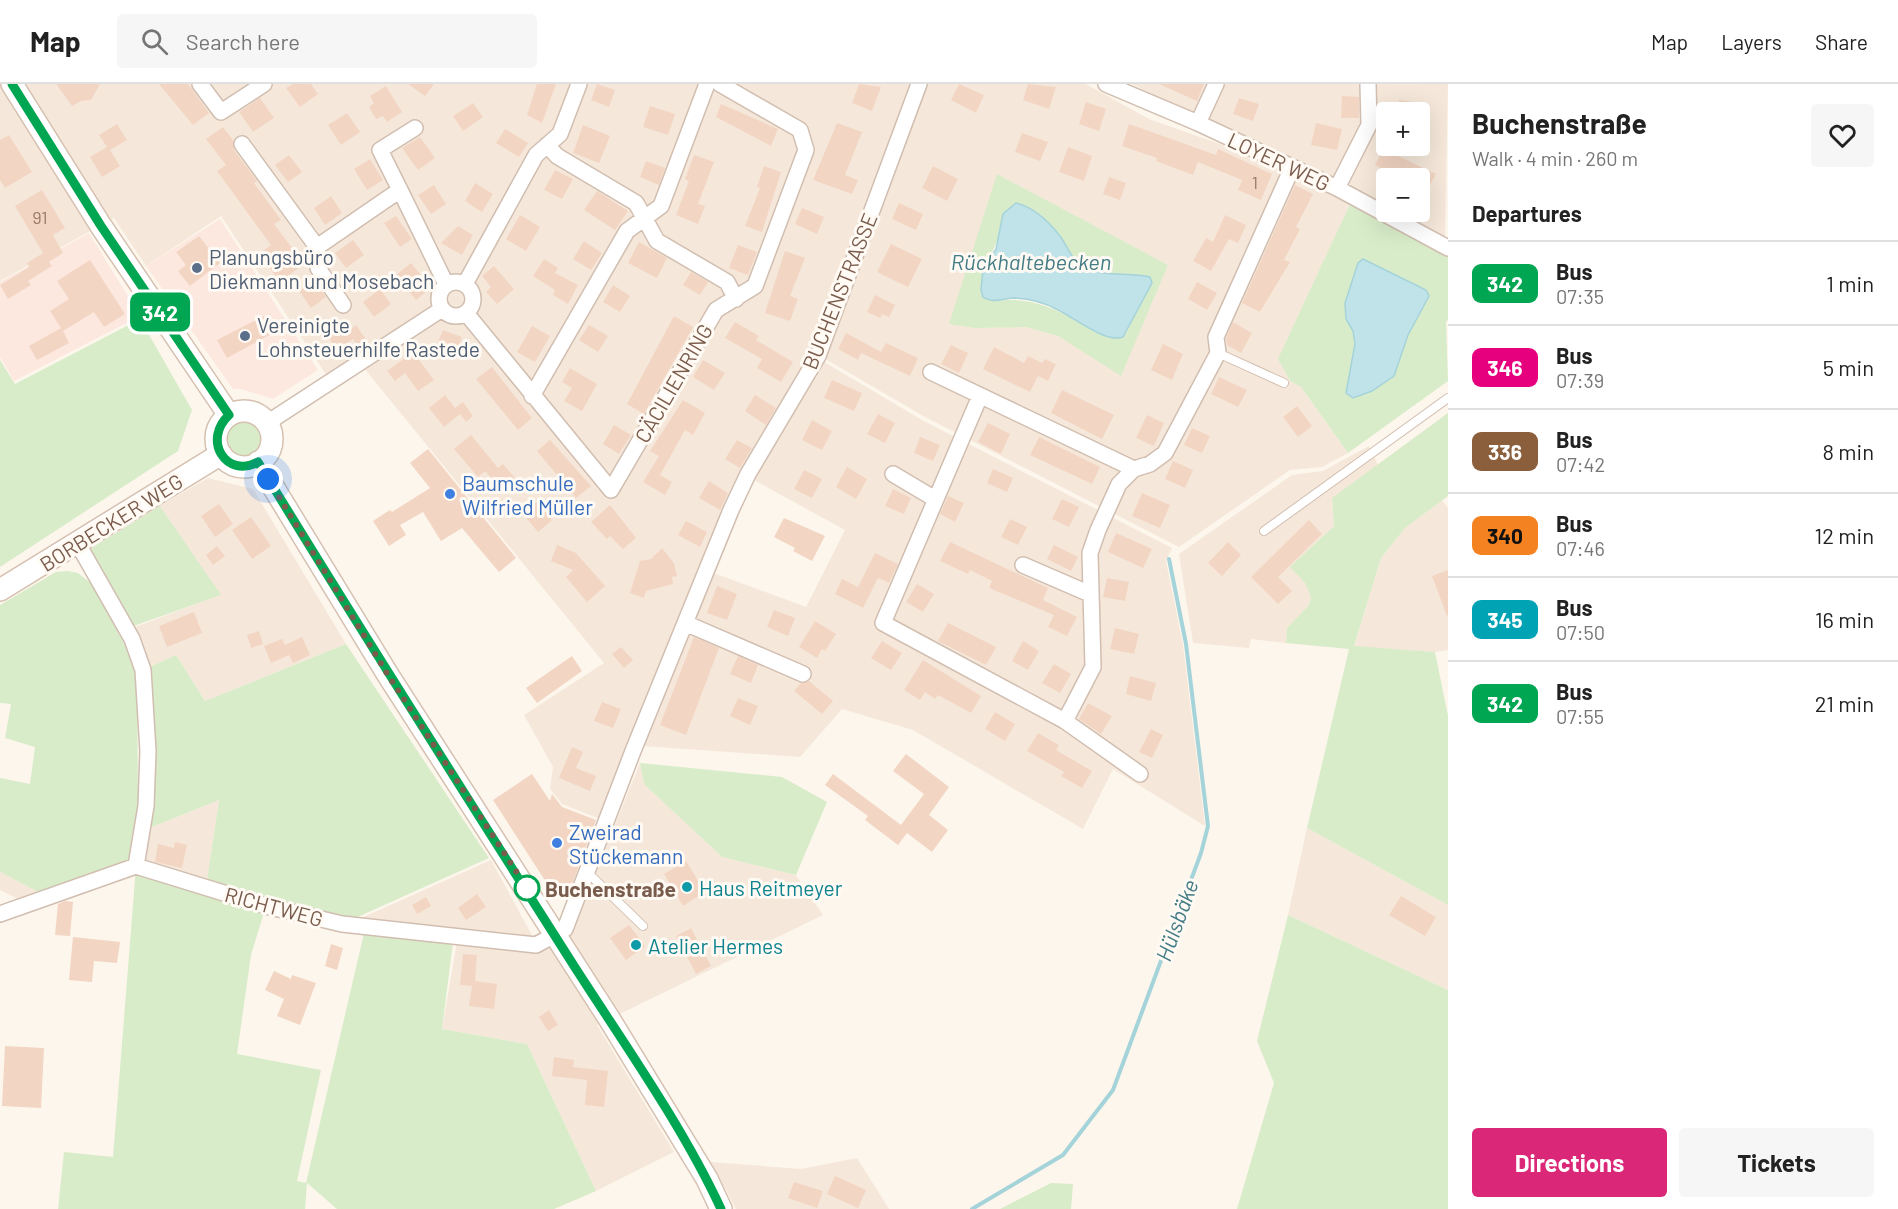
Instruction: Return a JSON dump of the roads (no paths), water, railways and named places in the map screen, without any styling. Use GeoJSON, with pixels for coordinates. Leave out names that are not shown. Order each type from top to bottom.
{"type":"FeatureCollection","features":[{"type":"Feature","properties":{"kind":"street"},"geometry":{"type":"LineString","coordinates":[[12,84],[101,226],[229,415]]}},
{"type":"Feature","properties":{"kind":"street"},"geometry":{"type":"LineString","coordinates":[[200,84],[221,112],[264,84]]}},
{"type":"Feature","properties":{"kind":"street"},"geometry":{"type":"LineString","coordinates":[[465,284],[536,155],[560,134],[579,84]]}},
{"type":"Feature","properties":{"kind":"street"},"geometry":{"type":"LineString","coordinates":[[532,396],[627,231],[661,207],[707,84]]}},
{"type":"Feature","properties":{"kind":"street","name":"CÄCILIENRING"},"geometry":{"type":"LineString","coordinates":[[466,313],[611,490],[716,310],[755,286],[806,150],[800,130],[720,84]]}},
{"type":"Feature","properties":{"kind":"street","name":"BUCHENSTRASSE"},"geometry":{"type":"LineString","coordinates":[[555,936],[565,929],[685,622],[748,474],[818,356],[919,84]]}},
{"type":"Feature","properties":{"kind":"street","name":"LOYER WEG"},"geometry":{"type":"LineString","coordinates":[[1106,84],[1198,123],[1337,188],[1448,248]]}},
{"type":"Feature","properties":{"kind":"street"},"geometry":{"type":"LineString","coordinates":[[1198,123],[1216,84]]}},
{"type":"Feature","properties":{"kind":"street"},"geometry":{"type":"LineString","coordinates":[[1337,188],[1369,125],[1368,84]]}},
{"type":"Feature","properties":{"kind":"street"},"geometry":{"type":"LineString","coordinates":[[415,128],[380,150],[446,284]]}},
{"type":"Feature","properties":{"kind":"street"},"geometry":{"type":"LineString","coordinates":[[242,144],[317,247],[318,268],[343,305]]}},
{"type":"Feature","properties":{"kind":"street"},"geometry":{"type":"LineString","coordinates":[[547,145],[557,156],[636,203],[657,241],[727,282],[736,299]]}},
{"type":"Feature","properties":{"kind":"street"},"geometry":{"type":"LineString","coordinates":[[1065,721],[1093,667],[1090,553],[1098,530],[1119,484],[1134,469],[1150,464],[1165,453],[1218,353],[1216,337],[1292,168]]}},
{"type":"Feature","properties":{"kind":"street"},"geometry":{"type":"LineString","coordinates":[[317,247],[400,190]]}},
{"type":"Feature","properties":{"kind":"street"},"geometry":{"type":"LineString","coordinates":[[456,281],[465,284],[473,298],[466,313],[453,316],[442,309],[438,296],[446,284],[456,281]]}},
{"type":"Feature","properties":{"kind":"street"},"geometry":{"type":"LineString","coordinates":[[267,423],[442,309]]}},
{"type":"Feature","properties":{"kind":"street"},"geometry":{"type":"LineString","coordinates":[[931,372],[1134,469]]}},
{"type":"Feature","properties":{"kind":"street"},"geometry":{"type":"LineString","coordinates":[[980,396],[883,623],[1065,721],[1140,774]]}},
{"type":"Feature","properties":{"kind":"street"},"geometry":{"type":"LineString","coordinates":[[247,411],[256,414],[267,423],[272,435],[271,444],[268,453],[258,462],[245,466],[235,465],[221,454],[217,446],[218,429],[229,415],[247,411]]}},
{"type":"Feature","properties":{"kind":"street","name":"BORBECKER WEG"},"geometry":{"type":"LineString","coordinates":[[0,590],[221,454]]}},
{"type":"Feature","properties":{"kind":"street"},"geometry":{"type":"LineString","coordinates":[[258,462],[388,675],[707,1179],[721,1209]]}},
{"type":"Feature","properties":{"kind":"street"},"geometry":{"type":"LineString","coordinates":[[893,474],[935,499]]}},
{"type":"Feature","properties":{"kind":"street"},"geometry":{"type":"LineString","coordinates":[[0,914],[136,866],[146,795],[148,751],[143,670],[132,639],[78,544]]}},
{"type":"Feature","properties":{"kind":"street"},"geometry":{"type":"LineString","coordinates":[[1023,565],[1090,594]]}},
{"type":"Feature","properties":{"kind":"street"},"geometry":{"type":"LineString","coordinates":[[685,622],[803,674]]}},
{"type":"Feature","properties":{"kind":"street","name":"RICHTWEG"},"geometry":{"type":"LineString","coordinates":[[136,866],[266,906],[342,924],[536,945],[555,936]]}},
{"type":"Feature","properties":{"kind":"lane"},"geometry":{"type":"LineString","coordinates":[[1218,353],[1284,383]]}},
{"type":"Feature","properties":{"kind":"lane"},"geometry":{"type":"LineString","coordinates":[[1264,531],[1448,398]]}},
{"type":"Feature","properties":{"kind":"lane"},"geometry":{"type":"LineString","coordinates":[[587,872],[643,926]]}},
{"type":"Feature","properties":{"kind":"water","name":"Rückhaltebecken"},"geometry":{"type":"Polygon","coordinates":[[[1016,203],[1046,220],[1060,236],[1075,260],[1086,268],[1104,273],[1150,277],[1152,283],[1123,337],[1108,337],[1063,312],[1031,300],[1015,298],[991,300],[983,297],[981,290],[983,269],[996,249],[1003,214],[1016,203]]]}},
{"type":"Feature","properties":{"kind":"water"},"geometry":{"type":"Polygon","coordinates":[[[1363,259],[1426,290],[1429,296],[1408,335],[1394,376],[1372,391],[1353,398],[1346,393],[1355,344],[1353,331],[1346,319],[1345,303],[1358,263],[1363,259]]]}},
{"type":"Feature","properties":{"kind":"waterway","name":"Hülsbäke"},"geometry":{"type":"LineString","coordinates":[[972,1209],[1063,1155],[1113,1090],[1201,853],[1208,826],[1186,644],[1169,559]]}},
{"type":"Feature","properties":{"kind":"place","name":"Planungsbüro Diekmann und Mosebach"},"geometry":{"type":"Point","coordinates":[197,268]}},
{"type":"Feature","properties":{"kind":"place","name":"Vereinigte Lohnsteuerhilfe Rastede"},"geometry":{"type":"Point","coordinates":[245,336]}},
{"type":"Feature","properties":{"kind":"place","name":"Baumschule Wilfried Müller"},"geometry":{"type":"Point","coordinates":[450,494]}},
{"type":"Feature","properties":{"kind":"place","name":"Zweirad Stückemann"},"geometry":{"type":"Point","coordinates":[557,843]}},
{"type":"Feature","properties":{"kind":"place","name":"Haus Reitmeyer"},"geometry":{"type":"Point","coordinates":[687,887]}},
{"type":"Feature","properties":{"kind":"place","name":"Buchenstraße"},"geometry":{"type":"Point","coordinates":[527,888]}},
{"type":"Feature","properties":{"kind":"place","name":"Atelier Hermes"},"geometry":{"type":"Point","coordinates":[636,945]}}]}
